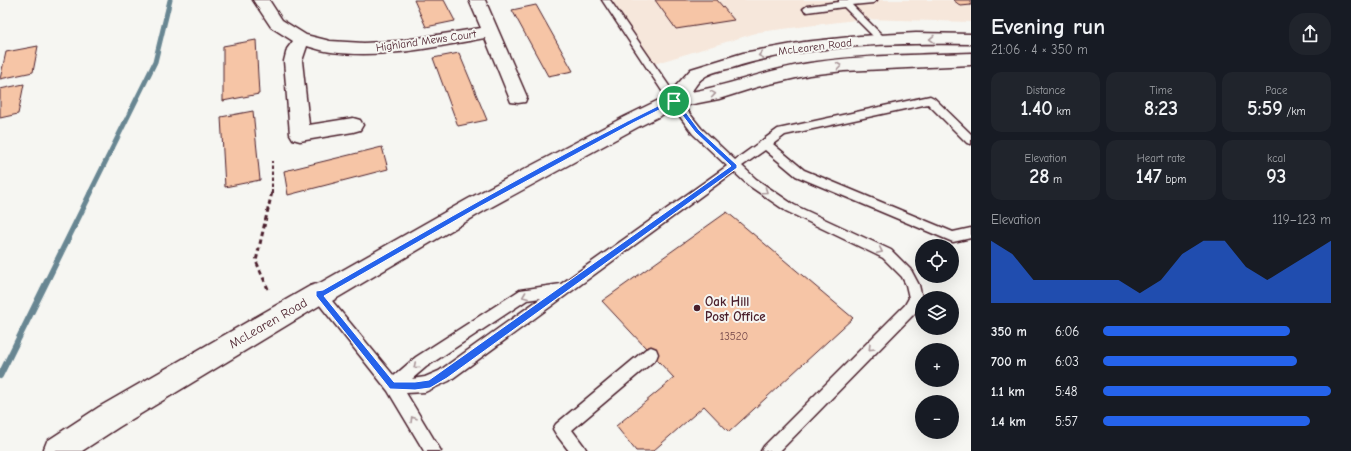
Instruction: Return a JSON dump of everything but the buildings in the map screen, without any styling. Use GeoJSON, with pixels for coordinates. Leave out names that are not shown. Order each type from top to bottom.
{"type":"FeatureCollection","features":[{"type":"Feature","properties":{"kind":"main road","name":"Highland Mews Court"},"geometry":{"type":"LineString","coordinates":[[261,0],[270,16],[279,26],[302,40],[322,45],[366,49],[394,47],[490,32]]}},
{"type":"Feature","properties":{"kind":"main road"},"geometry":{"type":"LineString","coordinates":[[477,0],[518,97]]}},
{"type":"Feature","properties":{"kind":"main road","name":"McLearen Road"},"geometry":{"type":"LineString","coordinates":[[674,101],[697,73],[734,61],[791,49],[828,44],[915,39],[971,39]]}},
{"type":"Feature","properties":{"kind":"main road"},"geometry":{"type":"LineString","coordinates":[[302,40],[296,49],[293,61],[300,134],[353,125]]}},
{"type":"Feature","properties":{"kind":"main road","name":"McLearen Road"},"geometry":{"type":"LineString","coordinates":[[57,451],[154,390],[318,294],[324,293],[476,205],[631,122],[674,101],[719,93],[754,82],[809,69],[860,64],[971,59]]}},
{"type":"Feature","properties":{"kind":"lane"},"geometry":{"type":"LineString","coordinates":[[606,0],[674,101],[697,131],[752,182],[790,208],[887,254],[899,263],[915,289],[916,299],[910,309],[770,451]]}},
{"type":"Feature","properties":{"kind":"lane"},"geometry":{"type":"LineString","coordinates":[[806,9],[844,2],[873,0]]}},
{"type":"Feature","properties":{"kind":"lane"},"geometry":{"type":"LineString","coordinates":[[844,2],[883,41]]}},
{"type":"Feature","properties":{"kind":"lane"},"geometry":{"type":"LineString","coordinates":[[393,386],[430,384],[782,132],[930,100],[971,140]]}},
{"type":"Feature","properties":{"kind":"lane"},"geometry":{"type":"LineString","coordinates":[[765,144],[800,173],[953,237],[971,233]]}},
{"type":"Feature","properties":{"kind":"lane"},"geometry":{"type":"LineString","coordinates":[[393,386],[420,362],[525,294],[563,290]]}},
{"type":"Feature","properties":{"kind":"lane"},"geometry":{"type":"LineString","coordinates":[[318,294],[393,386],[433,451]]}},
{"type":"Feature","properties":{"kind":"lane"},"geometry":{"type":"LineString","coordinates":[[579,451],[561,428],[651,354]]}},
{"type":"Feature","properties":{"kind":"path"},"geometry":{"type":"LineString","coordinates":[[268,289],[256,261],[272,191],[272,161]]}},
{"type":"Feature","properties":{"kind":"shaded area"},"geometry":{"type":"Polygon","coordinates":[[[602,0],[971,0],[971,22],[863,19],[759,32],[650,65],[602,0]]]}},
{"type":"Feature","properties":{"kind":"waterway"},"geometry":{"type":"LineString","coordinates":[[90,193],[155,62],[170,0]]}},
{"type":"Feature","properties":{"kind":"waterway"},"geometry":{"type":"LineString","coordinates":[[0,376],[91,192]]}},
{"type":"Feature","properties":{"kind":"place","name":"Oak Hill Post Office"},"geometry":{"type":"Point","coordinates":[697,308]}},
{"type":"Feature","properties":{"kind":"route"},"geometry":{"type":"LineString","coordinates":[[674,101],[697,131],[735,166],[444,376],[430,384],[393,386],[318,294],[324,293],[476,205],[631,122],[674,101]]}}]}
